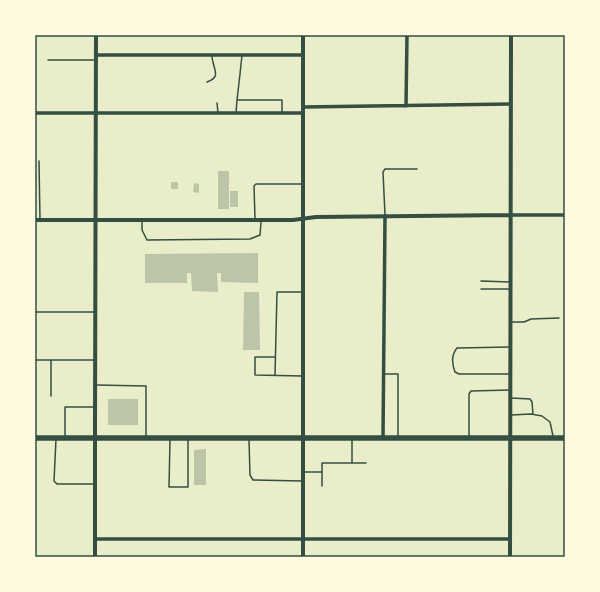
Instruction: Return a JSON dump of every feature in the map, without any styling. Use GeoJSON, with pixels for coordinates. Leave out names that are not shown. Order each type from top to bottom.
{"type":"FeatureCollection","features":[{"type":"Feature","properties":{"kind":"main road"},"geometry":{"type":"LineString","coordinates":[[35,438],[565,438]]}},
{"type":"Feature","properties":{"kind":"street"},"geometry":{"type":"LineString","coordinates":[[96,35],[96,557]]}},
{"type":"Feature","properties":{"kind":"street"},"geometry":{"type":"LineString","coordinates":[[303,35],[303,557]]}},
{"type":"Feature","properties":{"kind":"street"},"geometry":{"type":"LineString","coordinates":[[406,106],[407,35]]}},
{"type":"Feature","properties":{"kind":"street"},"geometry":{"type":"LineString","coordinates":[[510,557],[511,35]]}},
{"type":"Feature","properties":{"kind":"street"},"geometry":{"type":"LineString","coordinates":[[96,57],[303,55]]}},
{"type":"Feature","properties":{"kind":"street"},"geometry":{"type":"LineString","coordinates":[[303,107],[510,104]]}},
{"type":"Feature","properties":{"kind":"street"},"geometry":{"type":"LineString","coordinates":[[35,113],[303,113]]}},
{"type":"Feature","properties":{"kind":"street"},"geometry":{"type":"LineString","coordinates":[[35,220],[293,220],[316,217],[565,215]]}},
{"type":"Feature","properties":{"kind":"street"},"geometry":{"type":"LineString","coordinates":[[383,438],[385,216]]}},
{"type":"Feature","properties":{"kind":"street"},"geometry":{"type":"LineString","coordinates":[[95,539],[510,539]]}},
{"type":"Feature","properties":{"kind":"lane"},"geometry":{"type":"LineString","coordinates":[[207,82],[213,80],[216,71],[212,55]]}},
{"type":"Feature","properties":{"kind":"lane"},"geometry":{"type":"LineString","coordinates":[[236,113],[242,55]]}},
{"type":"Feature","properties":{"kind":"lane"},"geometry":{"type":"LineString","coordinates":[[48,60],[96,57]]}},
{"type":"Feature","properties":{"kind":"lane"},"geometry":{"type":"LineString","coordinates":[[237,100],[282,100],[282,113]]}},
{"type":"Feature","properties":{"kind":"lane"},"geometry":{"type":"LineString","coordinates":[[218,103],[218,113]]}},
{"type":"Feature","properties":{"kind":"lane"},"geometry":{"type":"LineString","coordinates":[[39,162],[40,220]]}},
{"type":"Feature","properties":{"kind":"lane"},"geometry":{"type":"LineString","coordinates":[[385,216],[383,172],[385,169],[417,169]]}},
{"type":"Feature","properties":{"kind":"lane"},"geometry":{"type":"LineString","coordinates":[[255,220],[254,186],[256,184],[303,184]]}},
{"type":"Feature","properties":{"kind":"lane"},"geometry":{"type":"LineString","coordinates":[[142,220],[142,230],[147,240],[250,239],[260,235],[261,220]]}},
{"type":"Feature","properties":{"kind":"lane"},"geometry":{"type":"LineString","coordinates":[[481,281],[510,282]]}},
{"type":"Feature","properties":{"kind":"lane"},"geometry":{"type":"LineString","coordinates":[[481,289],[510,289]]}},
{"type":"Feature","properties":{"kind":"lane"},"geometry":{"type":"LineString","coordinates":[[275,375],[277,292],[303,292]]}},
{"type":"Feature","properties":{"kind":"lane"},"geometry":{"type":"LineString","coordinates":[[35,312],[95,312]]}},
{"type":"Feature","properties":{"kind":"lane"},"geometry":{"type":"LineString","coordinates":[[510,322],[524,322],[530,319],[559,318]]}},
{"type":"Feature","properties":{"kind":"lane"},"geometry":{"type":"LineString","coordinates":[[510,347],[458,347],[454,353],[452,365],[455,372],[459,374],[510,374]]}},
{"type":"Feature","properties":{"kind":"lane"},"geometry":{"type":"LineString","coordinates":[[276,357],[255,357],[255,375],[303,376]]}},
{"type":"Feature","properties":{"kind":"lane"},"geometry":{"type":"LineString","coordinates":[[35,360],[95,360]]}},
{"type":"Feature","properties":{"kind":"lane"},"geometry":{"type":"LineString","coordinates":[[51,360],[51,396]]}},
{"type":"Feature","properties":{"kind":"lane"},"geometry":{"type":"LineString","coordinates":[[383,374],[398,374],[398,438]]}},
{"type":"Feature","properties":{"kind":"lane"},"geometry":{"type":"LineString","coordinates":[[95,385],[146,386],[146,438]]}},
{"type":"Feature","properties":{"kind":"lane"},"geometry":{"type":"LineString","coordinates":[[469,438],[469,394],[471,391],[510,390]]}},
{"type":"Feature","properties":{"kind":"lane"},"geometry":{"type":"LineString","coordinates":[[510,398],[530,399],[532,402],[533,414]]}},
{"type":"Feature","properties":{"kind":"lane"},"geometry":{"type":"LineString","coordinates":[[65,438],[65,407],[95,407]]}},
{"type":"Feature","properties":{"kind":"lane"},"geometry":{"type":"LineString","coordinates":[[510,415],[533,414],[542,416],[550,422],[553,438]]}},
{"type":"Feature","properties":{"kind":"lane"},"geometry":{"type":"LineString","coordinates":[[56,438],[54,481],[57,484],[95,484]]}},
{"type":"Feature","properties":{"kind":"lane"},"geometry":{"type":"LineString","coordinates":[[170,438],[169,487],[188,488],[188,438]]}},
{"type":"Feature","properties":{"kind":"lane"},"geometry":{"type":"LineString","coordinates":[[249,438],[250,475],[253,480],[303,481]]}},
{"type":"Feature","properties":{"kind":"lane"},"geometry":{"type":"LineString","coordinates":[[352,438],[352,463]]}},
{"type":"Feature","properties":{"kind":"lane"},"geometry":{"type":"LineString","coordinates":[[322,486],[322,464],[366,463]]}},
{"type":"Feature","properties":{"kind":"lane"},"geometry":{"type":"LineString","coordinates":[[303,472],[322,472]]}},
{"type":"Feature","properties":{"kind":"building"},"geometry":{"type":"Polygon","coordinates":[[[218,171],[229,171],[229,209],[218,209],[218,171]]]}},
{"type":"Feature","properties":{"kind":"building"},"geometry":{"type":"Polygon","coordinates":[[[171,182],[178,182],[178,189],[171,189],[171,182]]]}},
{"type":"Feature","properties":{"kind":"building"},"geometry":{"type":"Polygon","coordinates":[[[194,183],[199,184],[199,193],[193,192],[194,183]]]}},
{"type":"Feature","properties":{"kind":"building"},"geometry":{"type":"Polygon","coordinates":[[[230,191],[238,191],[238,207],[230,207],[230,191]]]}},
{"type":"Feature","properties":{"kind":"building"},"geometry":{"type":"Polygon","coordinates":[[[258,253],[258,283],[221,282],[221,273],[217,273],[218,292],[192,291],[191,273],[187,273],[187,283],[145,283],[145,254],[258,253]]]}},
{"type":"Feature","properties":{"kind":"building"},"geometry":{"type":"Polygon","coordinates":[[[244,292],[259,292],[260,350],[243,350],[244,292]]]}},
{"type":"Feature","properties":{"kind":"building"},"geometry":{"type":"Polygon","coordinates":[[[108,399],[138,399],[138,425],[108,425],[108,399]]]}},
{"type":"Feature","properties":{"kind":"building"},"geometry":{"type":"Polygon","coordinates":[[[206,449],[206,485],[194,485],[194,450],[206,449]]]}}]}
